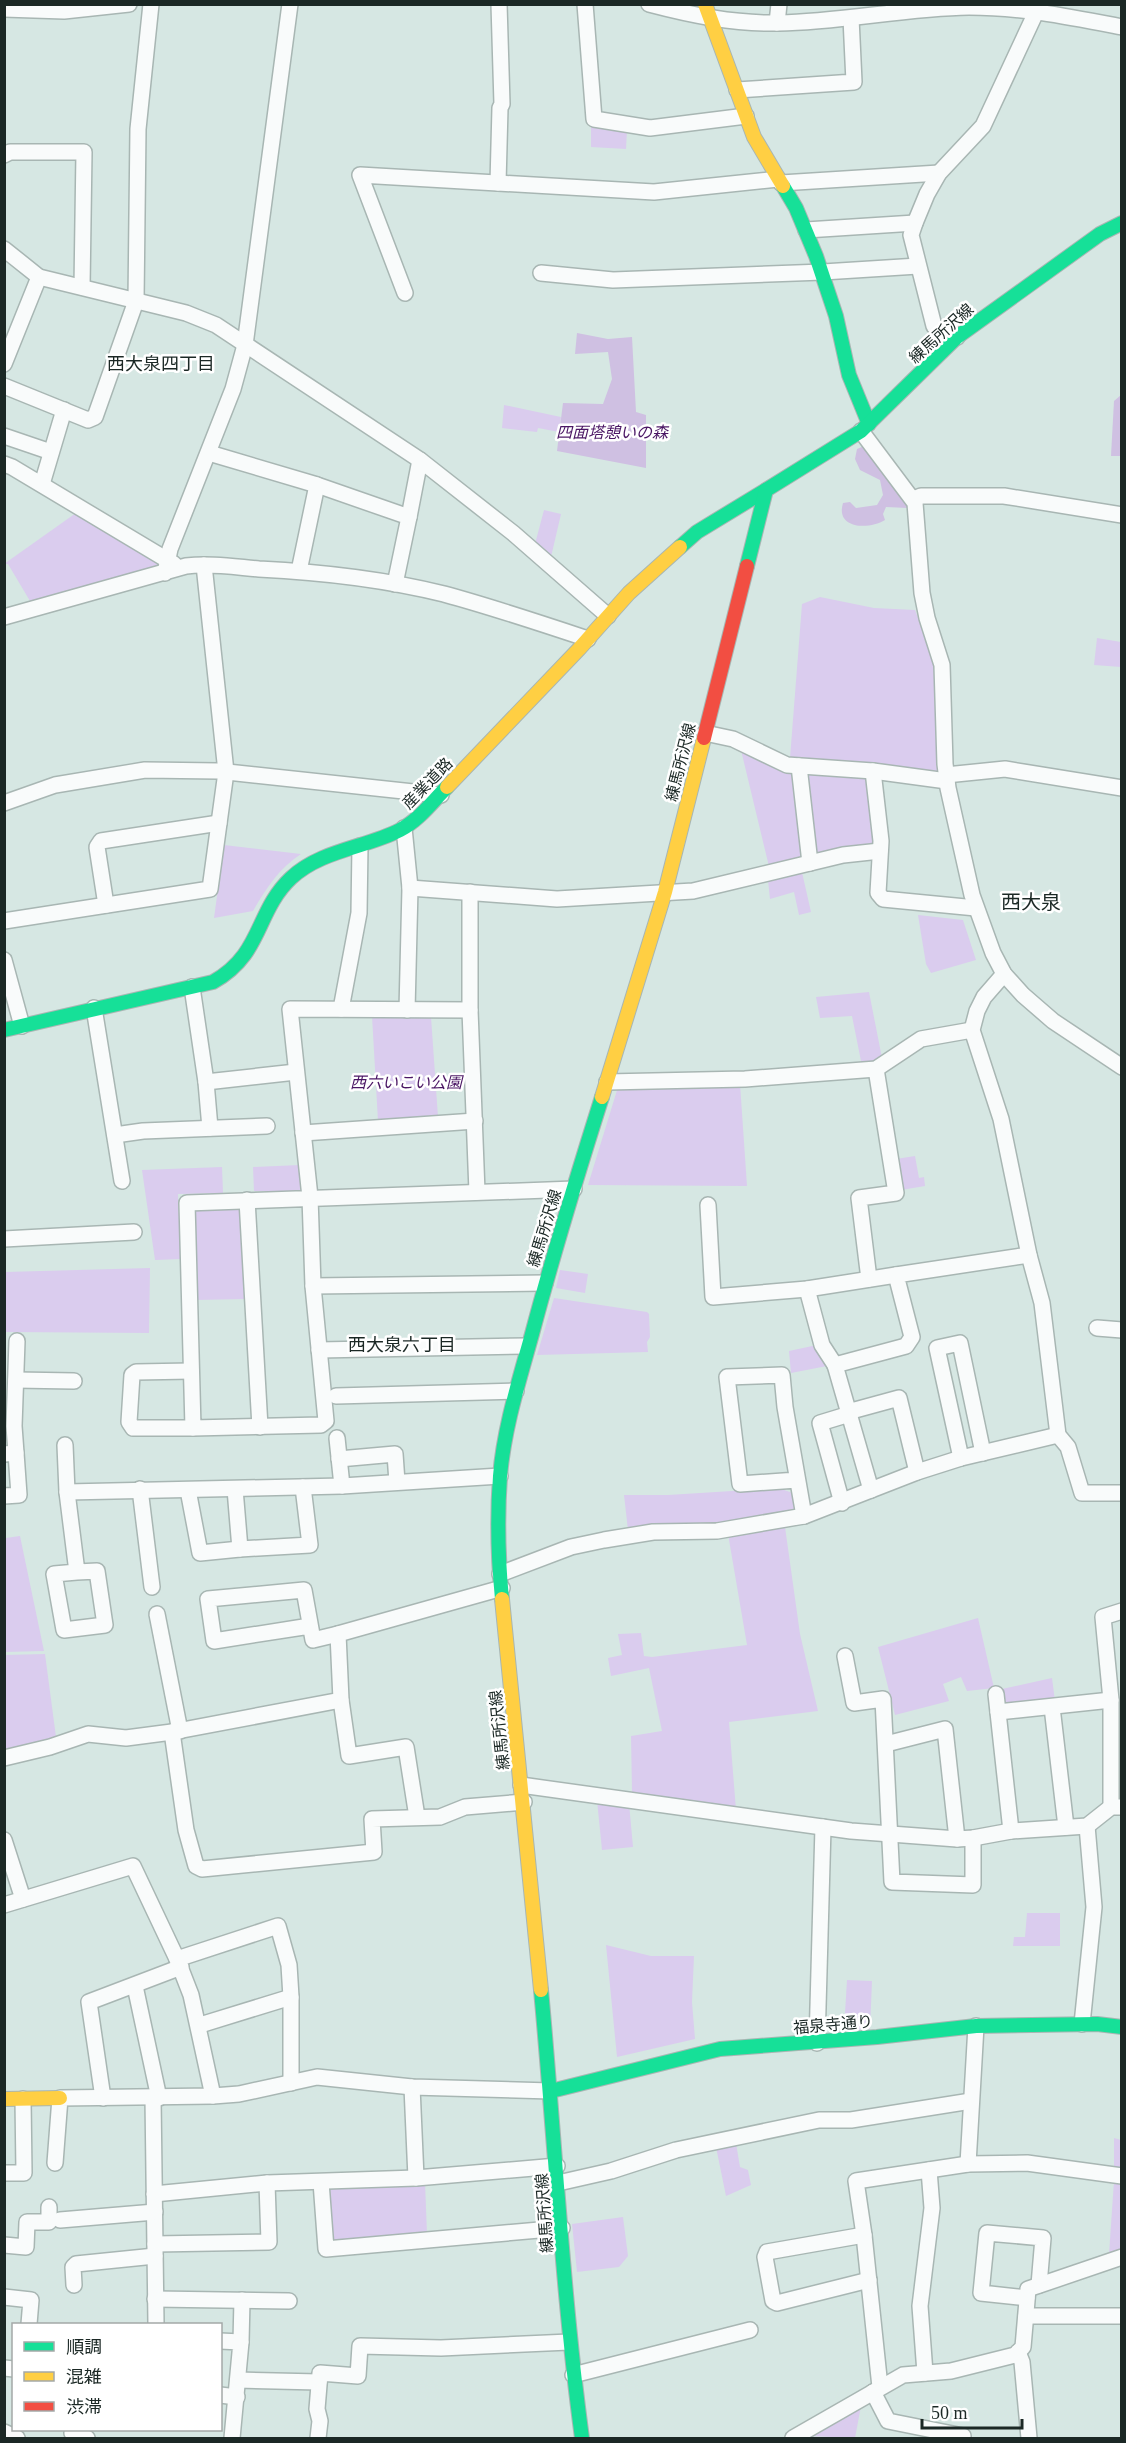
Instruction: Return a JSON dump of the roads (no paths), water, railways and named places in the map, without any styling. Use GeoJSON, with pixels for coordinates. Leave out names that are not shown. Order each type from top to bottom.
{"type":"FeatureCollection","features":[{"type":"Feature","properties":{"kind":"main road"},"geometry":{"type":"LineString","coordinates":[[708,12],[753,137],[806,230],[823,272],[836,316],[849,375],[865,427]]}},
{"type":"Feature","properties":{"kind":"main road","name":"練馬所沢線"},"geometry":{"type":"LineString","coordinates":[[582,2439],[569,2342],[551,2091],[497,1544],[500,1476],[504,1444],[516,1391],[545,1283],[665,892],[766,490],[865,427],[957,337],[1090,241],[1122,222]]}},
{"type":"Feature","properties":{"kind":"main road","name":"産業道路"},"geometry":{"type":"LineString","coordinates":[[4,1030],[192,987],[225,977],[240,965],[282,888],[292,877],[317,860],[383,839],[404,828],[423,813],[629,593],[697,532],[766,490]]}},
{"type":"Feature","properties":{"kind":"main road","name":"福泉寺通り"},"geometry":{"type":"LineString","coordinates":[[551,2091],[720,2049],[817,2043],[976,2026],[1082,2024],[1122,2027]]}},
{"type":"Feature","properties":{"kind":"main road"},"geometry":{"type":"LineString","coordinates":[[4,2099],[60,2098]]}},
{"type":"Feature","properties":{"kind":"street"},"geometry":{"type":"LineString","coordinates":[[4,9],[64,11],[129,4]]}},
{"type":"Feature","properties":{"kind":"street"},"geometry":{"type":"LineString","coordinates":[[4,386],[88,420],[95,417],[136,301],[138,129],[151,4]]}},
{"type":"Feature","properties":{"kind":"street"},"geometry":{"type":"LineString","coordinates":[[166,566],[233,389],[244,345],[290,4]]}},
{"type":"Feature","properties":{"kind":"street"},"geometry":{"type":"LineString","coordinates":[[498,183],[502,104],[499,4]]}},
{"type":"Feature","properties":{"kind":"street"},"geometry":{"type":"LineString","coordinates":[[585,4],[594,119],[650,128],[746,116]]}},
{"type":"Feature","properties":{"kind":"street"},"geometry":{"type":"LineString","coordinates":[[649,4],[777,23],[852,18],[897,9],[996,6],[1066,10],[1122,27]]}},
{"type":"Feature","properties":{"kind":"street"},"geometry":{"type":"LineString","coordinates":[[777,23],[779,4]]}},
{"type":"Feature","properties":{"kind":"street"},"geometry":{"type":"LineString","coordinates":[[957,337],[934,326],[911,235],[927,194],[939,173],[983,126],[1037,10]]}},
{"type":"Feature","properties":{"kind":"street"},"geometry":{"type":"LineString","coordinates":[[737,90],[854,82],[852,18]]}},
{"type":"Feature","properties":{"kind":"street"},"geometry":{"type":"LineString","coordinates":[[4,155],[10,152],[84,152],[82,287]]}},
{"type":"Feature","properties":{"kind":"street"},"geometry":{"type":"LineString","coordinates":[[405,293],[360,175],[654,192],[780,181],[939,173]]}},
{"type":"Feature","properties":{"kind":"street"},"geometry":{"type":"LineString","coordinates":[[806,230],[915,223]]}},
{"type":"Feature","properties":{"kind":"street"},"geometry":{"type":"LineString","coordinates":[[4,249],[39,277],[186,314],[216,325],[420,460],[513,533],[608,616]]}},
{"type":"Feature","properties":{"kind":"street"},"geometry":{"type":"LineString","coordinates":[[541,273],[614,280],[918,266]]}},
{"type":"Feature","properties":{"kind":"street"},"geometry":{"type":"LineString","coordinates":[[4,364],[10,334],[39,277]]}},
{"type":"Feature","properties":{"kind":"street"},"geometry":{"type":"LineString","coordinates":[[42,484],[64,410]]}},
{"type":"Feature","properties":{"kind":"street"},"geometry":{"type":"LineString","coordinates":[[865,427],[914,499],[924,601],[942,665],[947,778],[976,908],[993,953],[1004,974],[1023,995],[1053,1021],[1122,1067]]}},
{"type":"Feature","properties":{"kind":"street"},"geometry":{"type":"LineString","coordinates":[[4,436],[51,452]]}},
{"type":"Feature","properties":{"kind":"street"},"geometry":{"type":"LineString","coordinates":[[209,453],[317,485],[409,517]]}},
{"type":"Feature","properties":{"kind":"street"},"geometry":{"type":"LineString","coordinates":[[395,584],[420,460]]}},
{"type":"Feature","properties":{"kind":"street"},"geometry":{"type":"LineString","coordinates":[[4,464],[42,484],[166,566]]}},
{"type":"Feature","properties":{"kind":"street"},"geometry":{"type":"LineString","coordinates":[[299,571],[317,485]]}},
{"type":"Feature","properties":{"kind":"street"},"geometry":{"type":"LineString","coordinates":[[914,499],[921,496],[1004,496],[1122,515]]}},
{"type":"Feature","properties":{"kind":"street"},"geometry":{"type":"LineString","coordinates":[[4,921],[210,889],[226,772],[204,565]]}},
{"type":"Feature","properties":{"kind":"street"},"geometry":{"type":"LineString","coordinates":[[4,617],[166,566],[204,565],[299,571],[395,584],[444,595],[588,639]]}},
{"type":"Feature","properties":{"kind":"street"},"geometry":{"type":"LineString","coordinates":[[705,733],[733,739],[788,765],[947,778],[1005,769],[1122,788]]}},
{"type":"Feature","properties":{"kind":"street"},"geometry":{"type":"LineString","coordinates":[[799,766],[810,863]]}},
{"type":"Feature","properties":{"kind":"street"},"geometry":{"type":"LineString","coordinates":[[4,803],[55,785],[145,770],[226,772],[441,795]]}},
{"type":"Feature","properties":{"kind":"street"},"geometry":{"type":"LineString","coordinates":[[873,771],[880,851],[878,893],[883,899],[976,908]]}},
{"type":"Feature","properties":{"kind":"street"},"geometry":{"type":"LineString","coordinates":[[106,905],[97,847],[101,841],[219,823]]}},
{"type":"Feature","properties":{"kind":"street"},"geometry":{"type":"LineString","coordinates":[[404,828],[410,888],[407,1010]]}},
{"type":"Feature","properties":{"kind":"street"},"geometry":{"type":"LineString","coordinates":[[341,1009],[359,913],[360,846]]}},
{"type":"Feature","properties":{"kind":"street"},"geometry":{"type":"LineString","coordinates":[[410,888],[566,899],[693,891],[843,855],[880,851]]}},
{"type":"Feature","properties":{"kind":"street"},"geometry":{"type":"LineString","coordinates":[[470,892],[470,1010],[477,1192]]}},
{"type":"Feature","properties":{"kind":"street"},"geometry":{"type":"LineString","coordinates":[[4,960],[22,1026]]}},
{"type":"Feature","properties":{"kind":"street"},"geometry":{"type":"LineString","coordinates":[[1004,974],[984,997],[972,1030],[1001,1119],[1029,1256],[1042,1303],[1058,1435],[1068,1447],[1082,1492],[1122,1493]]}},
{"type":"Feature","properties":{"kind":"street"},"geometry":{"type":"LineString","coordinates":[[192,987],[206,1082],[210,1128]]}},
{"type":"Feature","properties":{"kind":"street"},"geometry":{"type":"LineString","coordinates":[[94,1008],[122,1181]]}},
{"type":"Feature","properties":{"kind":"street"},"geometry":{"type":"LineString","coordinates":[[191,1371],[136,1372],[132,1375],[129,1422],[133,1428],[321,1425],[326,1421],[313,1286],[310,1197],[290,1009],[470,1010]]}},
{"type":"Feature","properties":{"kind":"street"},"geometry":{"type":"LineString","coordinates":[[607,1082],[745,1079],[876,1069],[921,1039],[972,1030]]}},
{"type":"Feature","properties":{"kind":"street"},"geometry":{"type":"LineString","coordinates":[[869,1279],[859,1198],[896,1193],[876,1069]]}},
{"type":"Feature","properties":{"kind":"street"},"geometry":{"type":"LineString","coordinates":[[206,1082],[296,1072]]}},
{"type":"Feature","properties":{"kind":"street"},"geometry":{"type":"LineString","coordinates":[[303,1133],[475,1121]]}},
{"type":"Feature","properties":{"kind":"street"},"geometry":{"type":"LineString","coordinates":[[115,1135],[143,1131],[267,1126]]}},
{"type":"Feature","properties":{"kind":"street"},"geometry":{"type":"LineString","coordinates":[[193,1428],[187,1203],[574,1189]]}},
{"type":"Feature","properties":{"kind":"street"},"geometry":{"type":"LineString","coordinates":[[247,1200],[260,1426]]}},
{"type":"Feature","properties":{"kind":"street"},"geometry":{"type":"LineString","coordinates":[[708,1205],[713,1297],[807,1289],[1029,1256]]}},
{"type":"Feature","properties":{"kind":"street"},"geometry":{"type":"LineString","coordinates":[[4,1239],[134,1232]]}},
{"type":"Feature","properties":{"kind":"street"},"geometry":{"type":"LineString","coordinates":[[835,1365],[906,1346],[912,1337],[896,1275]]}},
{"type":"Feature","properties":{"kind":"street"},"geometry":{"type":"LineString","coordinates":[[313,1286],[545,1283]]}},
{"type":"Feature","properties":{"kind":"street"},"geometry":{"type":"LineString","coordinates":[[807,1289],[822,1345],[835,1365],[871,1490]]}},
{"type":"Feature","properties":{"kind":"street"},"geometry":{"type":"LineString","coordinates":[[1097,1328],[1122,1330]]}},
{"type":"Feature","properties":{"kind":"street"},"geometry":{"type":"LineString","coordinates":[[4,1496],[20,1495],[10,1453],[16,1380],[10,1363],[17,1341]]}},
{"type":"Feature","properties":{"kind":"street"},"geometry":{"type":"LineString","coordinates":[[961,1458],[937,1348],[960,1343],[983,1453]]}},
{"type":"Feature","properties":{"kind":"street"},"geometry":{"type":"LineString","coordinates":[[319,1350],[527,1346]]}},
{"type":"Feature","properties":{"kind":"street"},"geometry":{"type":"LineString","coordinates":[[797,1480],[740,1484],[727,1377],[782,1375],[785,1407],[804,1516]]}},
{"type":"Feature","properties":{"kind":"street"},"geometry":{"type":"LineString","coordinates":[[16,1380],[74,1381]]}},
{"type":"Feature","properties":{"kind":"street"},"geometry":{"type":"LineString","coordinates":[[336,1396],[516,1391]]}},
{"type":"Feature","properties":{"kind":"street"},"geometry":{"type":"LineString","coordinates":[[842,1503],[820,1423],[843,1416],[848,1412],[899,1398],[917,1472]]}},
{"type":"Feature","properties":{"kind":"street"},"geometry":{"type":"LineString","coordinates":[[310,1626],[214,1641],[208,1599],[304,1590],[313,1640],[501,1581],[571,1547],[653,1532],[717,1531],[804,1516],[917,1472],[961,1458],[1058,1435]]}},
{"type":"Feature","properties":{"kind":"street"},"geometry":{"type":"LineString","coordinates":[[337,1438],[342,1486]]}},
{"type":"Feature","properties":{"kind":"street"},"geometry":{"type":"LineString","coordinates":[[65,1445],[67,1492],[77,1572]]}},
{"type":"Feature","properties":{"kind":"street"},"geometry":{"type":"LineString","coordinates":[[339,1459],[395,1454],[397,1482]]}},
{"type":"Feature","properties":{"kind":"street"},"geometry":{"type":"LineString","coordinates":[[67,1492],[303,1488],[500,1476]]}},
{"type":"Feature","properties":{"kind":"street"},"geometry":{"type":"LineString","coordinates":[[188,1490],[200,1553],[310,1545],[303,1488]]}},
{"type":"Feature","properties":{"kind":"street"},"geometry":{"type":"LineString","coordinates":[[140,1489],[152,1587]]}},
{"type":"Feature","properties":{"kind":"street"},"geometry":{"type":"LineString","coordinates":[[235,1489],[240,1549]]}},
{"type":"Feature","properties":{"kind":"street"},"geometry":{"type":"LineString","coordinates":[[97,1571],[105,1625],[64,1630],[54,1574],[77,1572],[97,1571]]}},
{"type":"Feature","properties":{"kind":"street"},"geometry":{"type":"LineString","coordinates":[[522,1785],[823,1827],[957,1839],[1011,1831],[1087,1826],[1116,1807],[1111,1700],[1115,1670],[1103,1617],[1122,1611]]}},
{"type":"Feature","properties":{"kind":"street"},"geometry":{"type":"LineString","coordinates":[[157,1614],[176,1731],[186,1830],[196,1866],[202,1869],[374,1852],[372,1819],[440,1817],[465,1807],[524,1802]]}},
{"type":"Feature","properties":{"kind":"street"},"geometry":{"type":"LineString","coordinates":[[338,1634],[341,1700],[348,1756],[406,1747],[417,1817]]}},
{"type":"Feature","properties":{"kind":"street"},"geometry":{"type":"LineString","coordinates":[[845,1656],[854,1703],[883,1699],[892,1882],[973,1885],[973,1838]]}},
{"type":"Feature","properties":{"kind":"street"},"geometry":{"type":"LineString","coordinates":[[996,1694],[1011,1831]]}},
{"type":"Feature","properties":{"kind":"street"},"geometry":{"type":"LineString","coordinates":[[4,1758],[50,1747],[87,1734],[126,1738],[176,1731],[341,1700]]}},
{"type":"Feature","properties":{"kind":"street"},"geometry":{"type":"LineString","coordinates":[[998,1712],[1111,1700]]}},
{"type":"Feature","properties":{"kind":"street"},"geometry":{"type":"LineString","coordinates":[[1052,1707],[1066,1827]]}},
{"type":"Feature","properties":{"kind":"street"},"geometry":{"type":"LineString","coordinates":[[886,1743],[945,1729],[957,1839]]}},
{"type":"Feature","properties":{"kind":"street"},"geometry":{"type":"LineString","coordinates":[[1082,2024],[1094,1907],[1087,1826]]}},
{"type":"Feature","properties":{"kind":"street"},"geometry":{"type":"LineString","coordinates":[[817,2043],[823,1827]]}},
{"type":"Feature","properties":{"kind":"street"},"geometry":{"type":"LineString","coordinates":[[4,1839],[23,1899]]}},
{"type":"Feature","properties":{"kind":"street"},"geometry":{"type":"LineString","coordinates":[[4,1905],[133,1866],[179,1963],[200,2025],[213,2096]]}},
{"type":"Feature","properties":{"kind":"street"},"geometry":{"type":"LineString","coordinates":[[103,2098],[89,2002],[135,1986],[179,1963],[278,1926],[290,1965],[291,2083]]}},
{"type":"Feature","properties":{"kind":"street"},"geometry":{"type":"LineString","coordinates":[[135,1986],[156,2098],[154,2194],[156,2323]]}},
{"type":"Feature","properties":{"kind":"street"},"geometry":{"type":"LineString","coordinates":[[200,2025],[291,1997]]}},
{"type":"Feature","properties":{"kind":"street"},"geometry":{"type":"LineString","coordinates":[[968,2164],[976,2026]]}},
{"type":"Feature","properties":{"kind":"street"},"geometry":{"type":"LineString","coordinates":[[55,2163],[60,2098],[156,2098],[238,2094],[317,2077],[412,2087],[551,2091]]}},
{"type":"Feature","properties":{"kind":"street"},"geometry":{"type":"LineString","coordinates":[[412,2087],[416,2178]]}},
{"type":"Feature","properties":{"kind":"street"},"geometry":{"type":"LineString","coordinates":[[4,2173],[24,2173],[23,2099]]}},
{"type":"Feature","properties":{"kind":"street"},"geometry":{"type":"LineString","coordinates":[[558,2183],[611,2171],[676,2150],[819,2120],[851,2120],[971,2101]]}},
{"type":"Feature","properties":{"kind":"street"},"geometry":{"type":"LineString","coordinates":[[963,2436],[888,2421],[877,2390],[869,2280],[856,2181],[968,2164],[1027,2163],[1122,2175]]}},
{"type":"Feature","properties":{"kind":"street"},"geometry":{"type":"LineString","coordinates":[[154,2194],[267,2183],[416,2178],[557,2166]]}},
{"type":"Feature","properties":{"kind":"street"},"geometry":{"type":"LineString","coordinates":[[925,2373],[920,2306],[932,2208],[929,2170]]}},
{"type":"Feature","properties":{"kind":"street"},"geometry":{"type":"LineString","coordinates":[[321,2182],[326,2249],[562,2228]]}},
{"type":"Feature","properties":{"kind":"street"},"geometry":{"type":"LineString","coordinates":[[74,2285],[73,2267],[76,2264],[155,2250],[269,2242],[267,2183]]}},
{"type":"Feature","properties":{"kind":"street"},"geometry":{"type":"LineString","coordinates":[[4,2245],[26,2247],[27,2222],[49,2222],[49,2206]]}},
{"type":"Feature","properties":{"kind":"street"},"geometry":{"type":"LineString","coordinates":[[60,2220],[155,2212]]}},
{"type":"Feature","properties":{"kind":"street"},"geometry":{"type":"LineString","coordinates":[[1027,2298],[981,2293],[987,2233],[1043,2238],[1039,2285]]}},
{"type":"Feature","properties":{"kind":"street"},"geometry":{"type":"LineString","coordinates":[[864,2235],[767,2252],[765,2257],[773,2301],[777,2303],[869,2280]]}},
{"type":"Feature","properties":{"kind":"street"},"geometry":{"type":"LineString","coordinates":[[793,2439],[903,2375],[951,2371],[1015,2355],[1023,2347],[1029,2289],[1122,2257]]}},
{"type":"Feature","properties":{"kind":"street"},"geometry":{"type":"LineString","coordinates":[[4,2297],[31,2300],[29,2323]]}},
{"type":"Feature","properties":{"kind":"street"},"geometry":{"type":"LineString","coordinates":[[155,2299],[289,2301]]}},
{"type":"Feature","properties":{"kind":"street"},"geometry":{"type":"LineString","coordinates":[[232,2439],[241,2342],[242,2300]]}},
{"type":"Feature","properties":{"kind":"street"},"geometry":{"type":"LineString","coordinates":[[1026,2316],[1122,2316]]}},
{"type":"Feature","properties":{"kind":"street"},"geometry":{"type":"LineString","coordinates":[[573,2375],[750,2330]]}},
{"type":"Feature","properties":{"kind":"street"},"geometry":{"type":"LineString","coordinates":[[222,2342],[241,2342]]}},
{"type":"Feature","properties":{"kind":"street"},"geometry":{"type":"LineString","coordinates":[[318,2439],[320,2421],[317,2409],[320,2373],[357,2376],[360,2346],[441,2348],[569,2342]]}},
{"type":"Feature","properties":{"kind":"street"},"geometry":{"type":"LineString","coordinates":[[1018,2352],[1022,2362],[1029,2439]]}},
{"type":"Feature","properties":{"kind":"street"},"geometry":{"type":"LineString","coordinates":[[238,2380],[319,2382]]}},
{"type":"Feature","properties":{"kind":"street"},"geometry":{"type":"LineString","coordinates":[[222,2395],[237,2397]]}},
{"type":"Feature","properties":{"kind":"street"},"geometry":{"type":"LineString","coordinates":[[4,2432],[17,2439]]}},
{"type":"Feature","properties":{"kind":"street"},"geometry":{"type":"LineString","coordinates":[[71,2434],[87,2439]]}},
{"type":"Feature","properties":{"kind":"district","name":"西大泉四丁目"},"geometry":{"type":"Point","coordinates":[161,364]}},
{"type":"Feature","properties":{"kind":"district","name":"西大泉"},"geometry":{"type":"Point","coordinates":[1031,902]}},
{"type":"Feature","properties":{"kind":"district","name":"西大泉六丁目"},"geometry":{"type":"Point","coordinates":[402,1345]}},
{"type":"Feature","properties":{"kind":"park label","name":"四面塔憩いの森"},"geometry":{"type":"Point","coordinates":[612,432]}},
{"type":"Feature","properties":{"kind":"park label","name":"西六いこい公園"},"geometry":{"type":"Point","coordinates":[406,1082]}}]}
